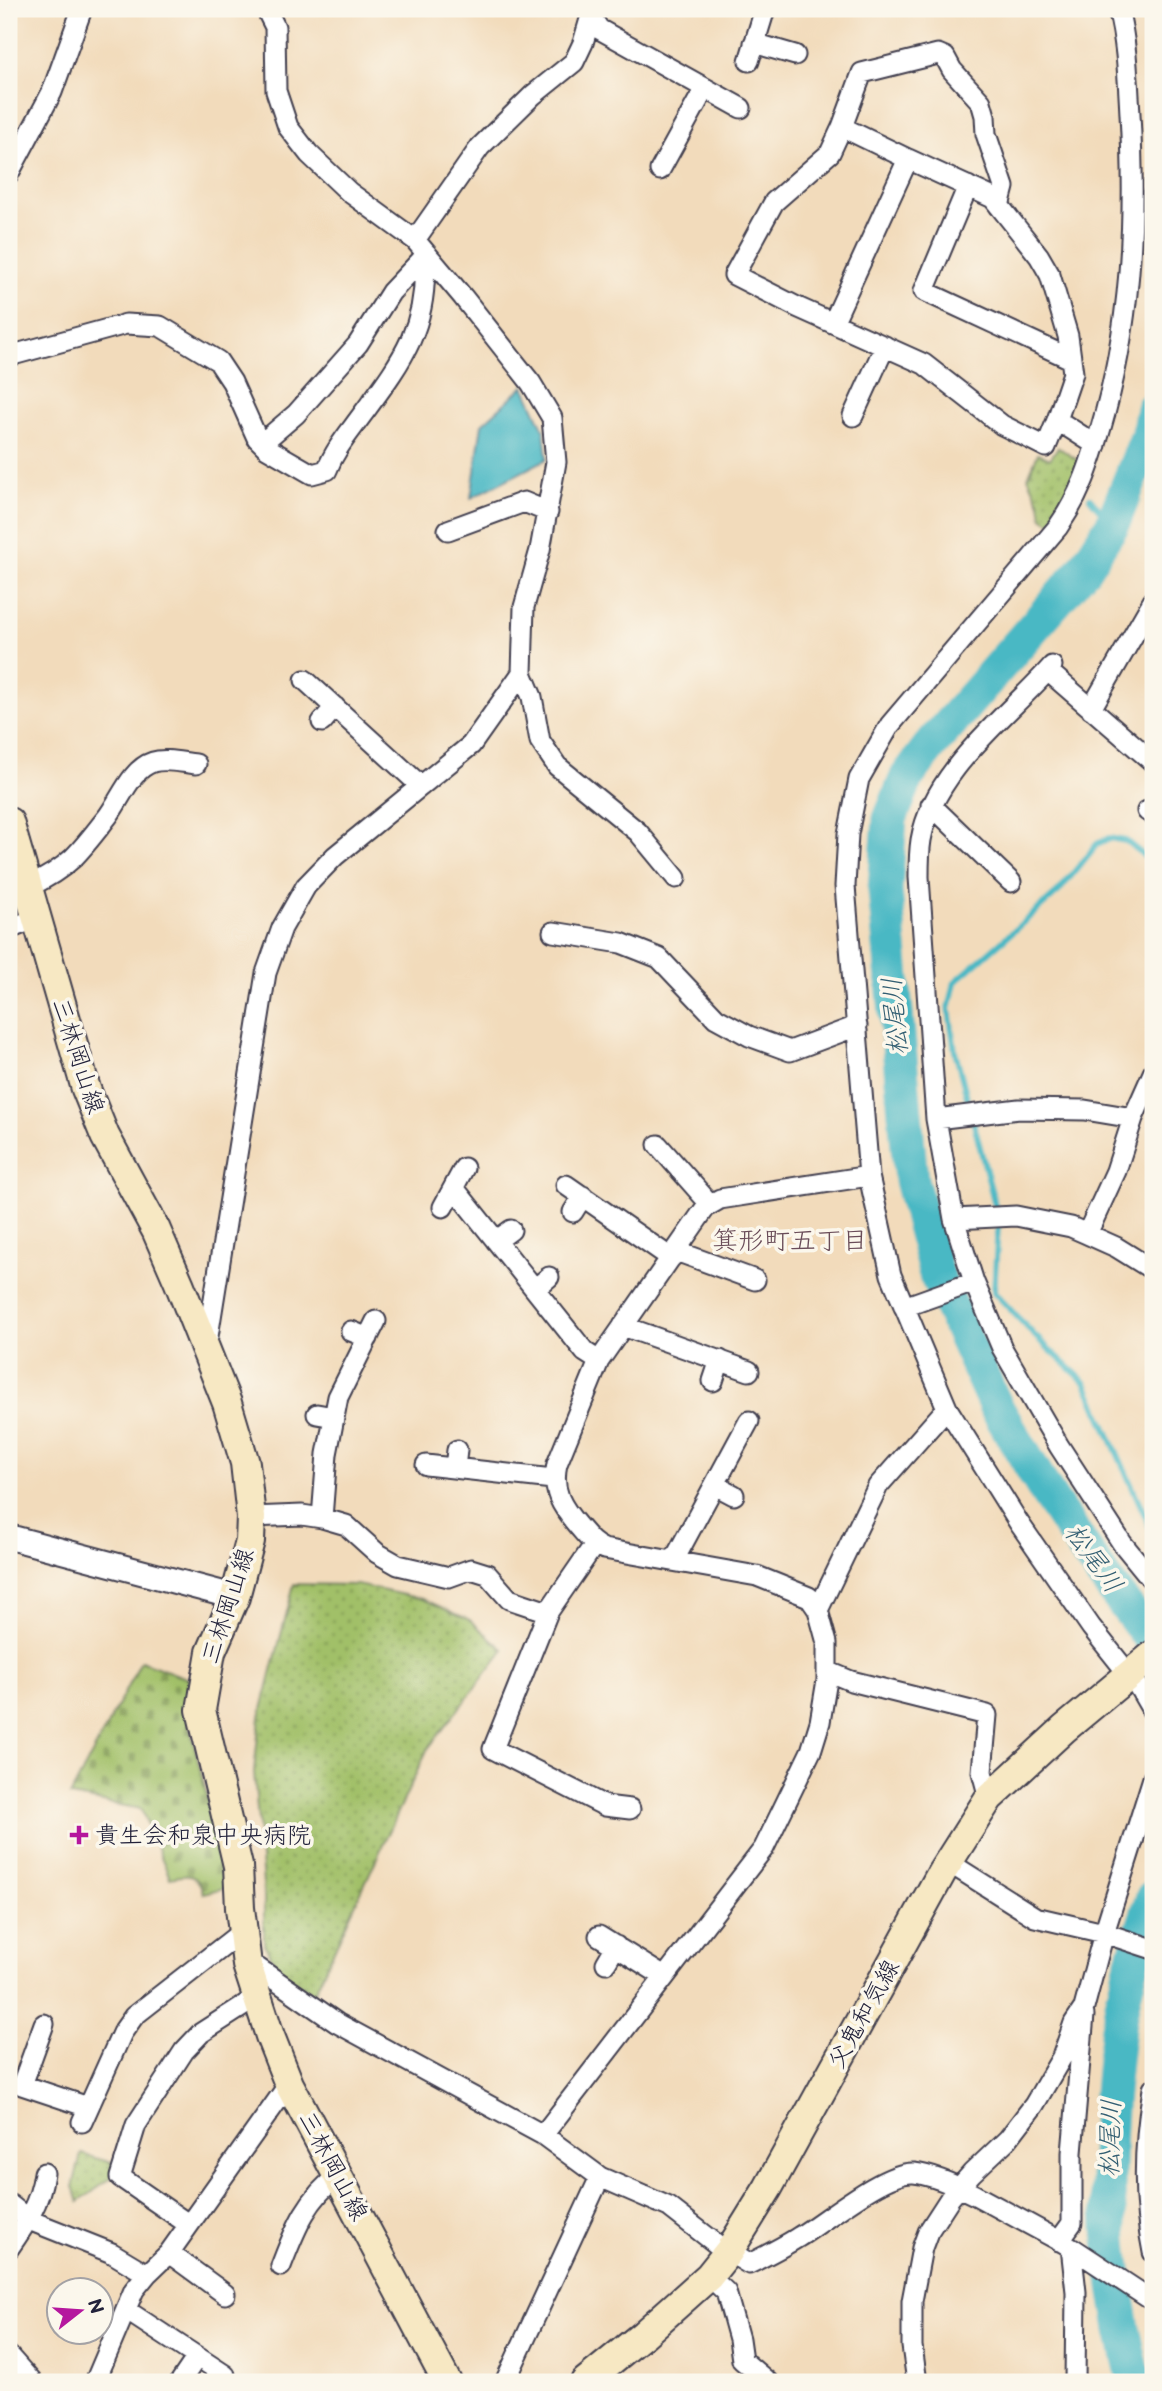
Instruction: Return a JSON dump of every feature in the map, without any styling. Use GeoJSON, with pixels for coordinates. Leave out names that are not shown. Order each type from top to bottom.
{"type":"FeatureCollection","features":[{"type":"Feature","properties":{"kind":"main road","name":"三林岡山線"},"geometry":{"type":"LineString","coordinates":[[9,822],[86,1089],[105,1136],[156,1230],[227,1403],[245,1463],[251,1517],[250,1541],[235,1597],[211,1652],[201,1710],[238,1866],[247,1965],[289,2084],[447,2382]]}},
{"type":"Feature","properties":{"kind":"main road","name":"父鬼和気線"},"geometry":{"type":"LineString","coordinates":[[585,2382],[709,2276],[729,2251],[768,2188],[948,1862],[989,1798],[1064,1729],[1139,1666]]}},
{"type":"Feature","properties":{"kind":"street"},"geometry":{"type":"LineString","coordinates":[[9,173],[52,92],[82,9]]}},
{"type":"Feature","properties":{"kind":"street"},"geometry":{"type":"LineString","coordinates":[[266,9],[275,27],[276,91],[288,127],[309,154],[349,192],[422,251],[531,383],[552,418],[556,462],[548,512],[524,607],[522,673],[532,697],[540,741],[557,766],[638,832],[676,878]]}},
{"type":"Feature","properties":{"kind":"street"},"geometry":{"type":"LineString","coordinates":[[765,9],[752,52],[795,55]]}},
{"type":"Feature","properties":{"kind":"street"},"geometry":{"type":"LineString","coordinates":[[1118,9],[1126,56],[1132,147],[1131,228],[1123,341],[1109,401],[1086,478],[1075,503],[1058,527],[890,725],[859,779],[848,834],[845,886],[869,1176],[891,1275],[907,1306],[947,1408],[1020,1523],[1091,1627],[1139,1666],[1153,1712]]}},
{"type":"Feature","properties":{"kind":"street"},"geometry":{"type":"LineString","coordinates":[[262,443],[296,415],[358,344],[391,292],[422,251],[480,147],[533,95],[574,62],[592,12]]}},
{"type":"Feature","properties":{"kind":"street"},"geometry":{"type":"LineString","coordinates":[[592,12],[599,29],[741,108]]}},
{"type":"Feature","properties":{"kind":"street"},"geometry":{"type":"LineString","coordinates":[[842,127],[993,198],[999,206],[1039,256],[1050,275],[1068,337],[1073,373],[1046,447],[1002,425],[924,364],[734,275],[774,202],[830,153],[862,73],[938,54],[945,57],[952,70],[981,102],[986,134],[1004,187],[999,206]]}},
{"type":"Feature","properties":{"kind":"street"},"geometry":{"type":"LineString","coordinates":[[660,170],[705,88]]}},
{"type":"Feature","properties":{"kind":"street"},"geometry":{"type":"LineString","coordinates":[[833,323],[908,159]]}},
{"type":"Feature","properties":{"kind":"street"},"geometry":{"type":"LineString","coordinates":[[968,186],[924,291],[1071,359]]}},
{"type":"Feature","properties":{"kind":"street"},"geometry":{"type":"LineString","coordinates":[[9,356],[126,324],[160,326],[218,361],[232,382],[257,438],[312,474],[327,470],[333,453],[372,401],[413,337],[422,312],[425,278],[422,251]]}},
{"type":"Feature","properties":{"kind":"street"},"geometry":{"type":"LineString","coordinates":[[853,416],[885,346]]}},
{"type":"Feature","properties":{"kind":"street"},"geometry":{"type":"LineString","coordinates":[[1057,421],[1096,445]]}},
{"type":"Feature","properties":{"kind":"street"},"geometry":{"type":"LineString","coordinates":[[448,530],[524,502],[548,512]]}},
{"type":"Feature","properties":{"kind":"street"},"geometry":{"type":"LineString","coordinates":[[1091,709],[1153,601]]}},
{"type":"Feature","properties":{"kind":"street"},"geometry":{"type":"LineString","coordinates":[[1153,762],[1091,709],[1050,669],[955,769],[931,805],[921,839],[919,877],[936,1119],[954,1219],[971,1283],[1002,1348],[1059,1447],[1122,1543],[1153,1581]]}},
{"type":"Feature","properties":{"kind":"street"},"geometry":{"type":"LineString","coordinates":[[206,1349],[265,973],[282,928],[306,886],[335,856],[471,745],[522,673]]}},
{"type":"Feature","properties":{"kind":"street"},"geometry":{"type":"LineString","coordinates":[[305,680],[328,715],[421,786]]}},
{"type":"Feature","properties":{"kind":"street"},"geometry":{"type":"LineString","coordinates":[[27,887],[53,875],[74,856],[143,767],[161,761],[196,764]]}},
{"type":"Feature","properties":{"kind":"street"},"geometry":{"type":"LineString","coordinates":[[931,805],[1011,882]]}},
{"type":"Feature","properties":{"kind":"street"},"geometry":{"type":"LineString","coordinates":[[9,929],[37,918]]}},
{"type":"Feature","properties":{"kind":"street"},"geometry":{"type":"LineString","coordinates":[[553,932],[621,943],[659,958],[716,1018],[749,1037],[790,1051],[857,1026]]}},
{"type":"Feature","properties":{"kind":"street"},"geometry":{"type":"LineString","coordinates":[[1087,1234],[1116,1171],[1133,1118],[1153,1073]]}},
{"type":"Feature","properties":{"kind":"street"},"geometry":{"type":"LineString","coordinates":[[936,1119],[1019,1110],[1085,1110],[1133,1118]]}},
{"type":"Feature","properties":{"kind":"street"},"geometry":{"type":"LineString","coordinates":[[658,1145],[710,1203]]}},
{"type":"Feature","properties":{"kind":"street"},"geometry":{"type":"LineString","coordinates":[[443,1207],[464,1168]]}},
{"type":"Feature","properties":{"kind":"street"},"geometry":{"type":"LineString","coordinates":[[543,2135],[764,1848],[811,1751],[820,1722],[827,1671],[827,1643],[818,1610],[809,1597],[757,1576],[594,1545],[563,1508],[556,1495],[553,1479],[557,1464],[599,1361],[710,1203],[720,1199],[869,1176]]}},
{"type":"Feature","properties":{"kind":"street"},"geometry":{"type":"LineString","coordinates":[[566,1185],[578,1204],[673,1254],[755,1280]]}},
{"type":"Feature","properties":{"kind":"street"},"geometry":{"type":"LineString","coordinates":[[454,1188],[504,1235],[542,1283],[585,1352],[599,1361]]}},
{"type":"Feature","properties":{"kind":"street"},"geometry":{"type":"LineString","coordinates":[[954,1219],[1016,1216],[1071,1227],[1116,1247],[1153,1270]]}},
{"type":"Feature","properties":{"kind":"street"},"geometry":{"type":"LineString","coordinates":[[907,1306],[971,1283]]}},
{"type":"Feature","properties":{"kind":"street"},"geometry":{"type":"LineString","coordinates":[[623,1326],[749,1371]]}},
{"type":"Feature","properties":{"kind":"street"},"geometry":{"type":"LineString","coordinates":[[322,1518],[327,1454],[326,1415],[338,1397],[365,1330]]}},
{"type":"Feature","properties":{"kind":"street"},"geometry":{"type":"LineString","coordinates":[[713,1381],[720,1360]]}},
{"type":"Feature","properties":{"kind":"street"},"geometry":{"type":"LineString","coordinates":[[818,1610],[878,1486],[947,1408]]}},
{"type":"Feature","properties":{"kind":"street"},"geometry":{"type":"LineString","coordinates":[[674,1560],[749,1422]]}},
{"type":"Feature","properties":{"kind":"street"},"geometry":{"type":"LineString","coordinates":[[426,1465],[456,1459],[553,1479]]}},
{"type":"Feature","properties":{"kind":"street"},"geometry":{"type":"LineString","coordinates":[[715,1485],[734,1495]]}},
{"type":"Feature","properties":{"kind":"street"},"geometry":{"type":"LineString","coordinates":[[251,1517],[302,1515],[346,1525],[377,1553],[398,1565],[449,1577],[471,1569],[487,1574],[509,1599],[548,1612]]}},
{"type":"Feature","properties":{"kind":"street"},"geometry":{"type":"LineString","coordinates":[[9,1537],[235,1597]]}},
{"type":"Feature","properties":{"kind":"street"},"geometry":{"type":"LineString","coordinates":[[594,1545],[548,1612],[494,1749],[605,1806],[630,1809]]}},
{"type":"Feature","properties":{"kind":"street"},"geometry":{"type":"LineString","coordinates":[[827,1671],[851,1681],[987,1715],[982,1772],[989,1798]]}},
{"type":"Feature","properties":{"kind":"street"},"geometry":{"type":"LineString","coordinates":[[1074,2382],[1076,2292],[1070,2247],[1072,2152],[1084,2008],[1153,1778]]}},
{"type":"Feature","properties":{"kind":"street"},"geometry":{"type":"LineString","coordinates":[[948,1862],[1035,1917],[1107,1934],[1153,1949]]}},
{"type":"Feature","properties":{"kind":"street"},"geometry":{"type":"LineString","coordinates":[[44,2024],[22,2085],[85,2115],[122,2033],[134,2016],[243,1931]]}},
{"type":"Feature","properties":{"kind":"street"},"geometry":{"type":"LineString","coordinates":[[607,1948],[663,1976]]}},
{"type":"Feature","properties":{"kind":"street"},"geometry":{"type":"LineString","coordinates":[[247,1965],[258,1968],[337,2023],[543,2135],[600,2177],[670,2207],[749,2264],[798,2238],[837,2210],[892,2178],[913,2173],[961,2188],[1070,2247],[1153,2301]]}},
{"type":"Feature","properties":{"kind":"street"},"geometry":{"type":"LineString","coordinates":[[188,2224],[120,2177],[136,2125],[184,2052],[201,2033],[257,1997]]}},
{"type":"Feature","properties":{"kind":"street"},"geometry":{"type":"LineString","coordinates":[[917,2382],[912,2346],[912,2301],[922,2248],[937,2216],[972,2173],[1009,2139],[1034,2105],[1058,2066],[1074,2023],[1084,2008]]}},
{"type":"Feature","properties":{"kind":"street"},"geometry":{"type":"LineString","coordinates":[[95,2382],[134,2290],[146,2274],[169,2253],[289,2084]]}},
{"type":"Feature","properties":{"kind":"street"},"geometry":{"type":"LineString","coordinates":[[1153,2089],[1146,2192],[1153,2252]]}},
{"type":"Feature","properties":{"kind":"street"},"geometry":{"type":"LineString","coordinates":[[9,2248],[29,2220],[42,2193],[44,2173]]}},
{"type":"Feature","properties":{"kind":"street"},"geometry":{"type":"LineString","coordinates":[[281,2266],[301,2215],[329,2182],[339,2175]]}},
{"type":"Feature","properties":{"kind":"street"},"geometry":{"type":"LineString","coordinates":[[505,2382],[600,2177]]}},
{"type":"Feature","properties":{"kind":"street"},"geometry":{"type":"LineString","coordinates":[[9,2204],[29,2220],[112,2253],[146,2274]]}},
{"type":"Feature","properties":{"kind":"street"},"geometry":{"type":"LineString","coordinates":[[169,2253],[201,2288],[225,2294]]}},
{"type":"Feature","properties":{"kind":"street"},"geometry":{"type":"LineString","coordinates":[[709,2276],[726,2292],[742,2360],[768,2382]]}},
{"type":"Feature","properties":{"kind":"street"},"geometry":{"type":"LineString","coordinates":[[126,2310],[225,2375]]}},
{"type":"Feature","properties":{"kind":"street"},"geometry":{"type":"LineString","coordinates":[[9,2356],[32,2382]]}},
{"type":"Feature","properties":{"kind":"street"},"geometry":{"type":"LineString","coordinates":[[180,2382],[197,2357]]}},
{"type":"Feature","properties":{"kind":"green space"},"geometry":{"type":"Polygon","coordinates":[[[1058,447],[1080,462],[1052,523],[1042,517],[1040,503],[1028,477],[1038,453],[1050,459],[1058,447]]]}},
{"type":"Feature","properties":{"kind":"green space"},"geometry":{"type":"Polygon","coordinates":[[[294,1584],[357,1585],[423,1599],[470,1620],[504,1650],[427,1750],[314,1993],[282,1975],[264,1944],[264,1897],[254,1772],[260,1717],[294,1584]]]}},
{"type":"Feature","properties":{"kind":"green space"},"geometry":{"type":"Polygon","coordinates":[[[141,1661],[189,1679],[187,1706],[190,1728],[221,1854],[225,1888],[203,1893],[199,1882],[191,1876],[170,1878],[141,1809],[70,1796],[141,1661]]]}},
{"type":"Feature","properties":{"kind":"green space"},"geometry":{"type":"Polygon","coordinates":[[[81,2154],[116,2164],[111,2178],[79,2202],[73,2187],[81,2154]]]}},
{"type":"Feature","properties":{"kind":"water"},"geometry":{"type":"Polygon","coordinates":[[[524,386],[544,430],[547,459],[471,498],[482,424],[524,386]]]}},
{"type":"Feature","properties":{"kind":"waterway","name":"松尾川"},"geometry":{"type":"LineString","coordinates":[[1153,409],[1148,435],[1112,525],[1084,569],[930,746],[907,777],[890,819],[885,890],[911,1180],[936,1274],[996,1407],[1048,1495],[1102,1575],[1153,1642]]}},
{"type":"Feature","properties":{"kind":"waterway"},"geometry":{"type":"LineString","coordinates":[[1090,498],[1112,525]]}},
{"type":"Feature","properties":{"kind":"waterway"},"geometry":{"type":"LineString","coordinates":[[996,1209],[955,1051],[949,1009],[955,982],[1058,892],[1097,844],[1109,838],[1126,841],[1153,863]]}},
{"type":"Feature","properties":{"kind":"waterway"},"geometry":{"type":"LineString","coordinates":[[998,1225],[994,1292],[1036,1337],[1086,1383],[1151,1529],[1153,1541]]}},
{"type":"Feature","properties":{"kind":"waterway","name":"松尾川"},"geometry":{"type":"LineString","coordinates":[[1135,2382],[1117,2292],[1108,2158],[1113,2067],[1119,2021],[1153,1897]]}},
{"type":"Feature","properties":{"kind":"place","name":"貴生会和泉中央病院"},"geometry":{"type":"Point","coordinates":[79,1835]}},
{"type":"Feature","properties":{"kind":"district","name":"箕形町五丁目"},"geometry":{"type":"Point","coordinates":[790,1241]}}]}
